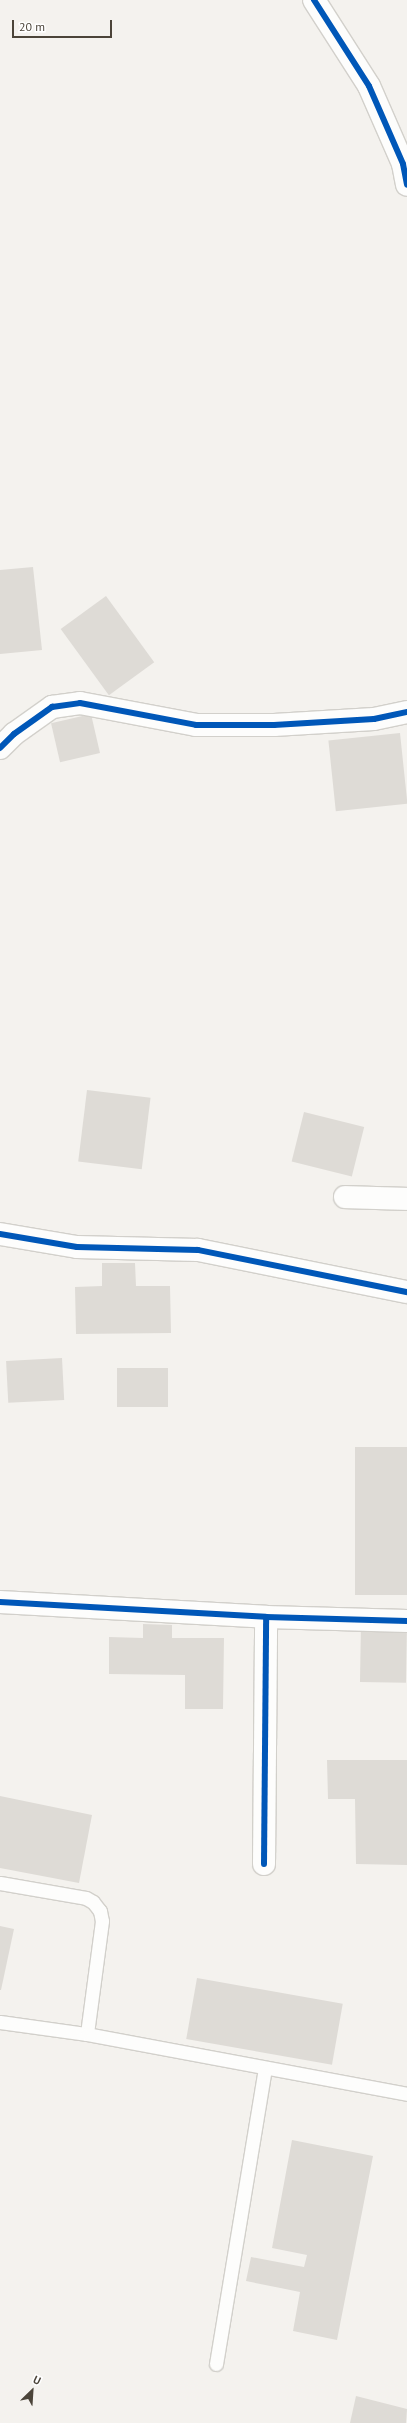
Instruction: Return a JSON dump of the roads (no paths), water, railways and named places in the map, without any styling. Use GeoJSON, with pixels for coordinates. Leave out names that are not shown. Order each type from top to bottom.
{"type":"FeatureCollection","features":[{"type":"Feature","properties":{"kind":"street"},"geometry":{"type":"LineString","coordinates":[[314,0],[369,86],[403,164],[407,185]]}},
{"type":"Feature","properties":{"kind":"street"},"geometry":{"type":"LineString","coordinates":[[0,748],[14,734],[52,707],[80,703],[196,725],[274,725],[374,719],[407,712]]}},
{"type":"Feature","properties":{"kind":"street"},"geometry":{"type":"LineString","coordinates":[[345,1197],[407,1199]]}},
{"type":"Feature","properties":{"kind":"street"},"geometry":{"type":"LineString","coordinates":[[0,1234],[77,1247],[198,1250],[407,1292]]}},
{"type":"Feature","properties":{"kind":"street"},"geometry":{"type":"LineString","coordinates":[[0,1602],[266,1617],[407,1621]]}},
{"type":"Feature","properties":{"kind":"street"},"geometry":{"type":"LineString","coordinates":[[264,1864],[266,1617]]}},
{"type":"Feature","properties":{"kind":"lane"},"geometry":{"type":"LineString","coordinates":[[0,1883],[86,1898],[93,1902],[100,1911],[102,1921],[87,2034]]}},
{"type":"Feature","properties":{"kind":"lane"},"geometry":{"type":"LineString","coordinates":[[0,2022],[87,2034],[407,2094]]}},
{"type":"Feature","properties":{"kind":"lane"},"geometry":{"type":"LineString","coordinates":[[216,2364],[266,2068]]}}]}
